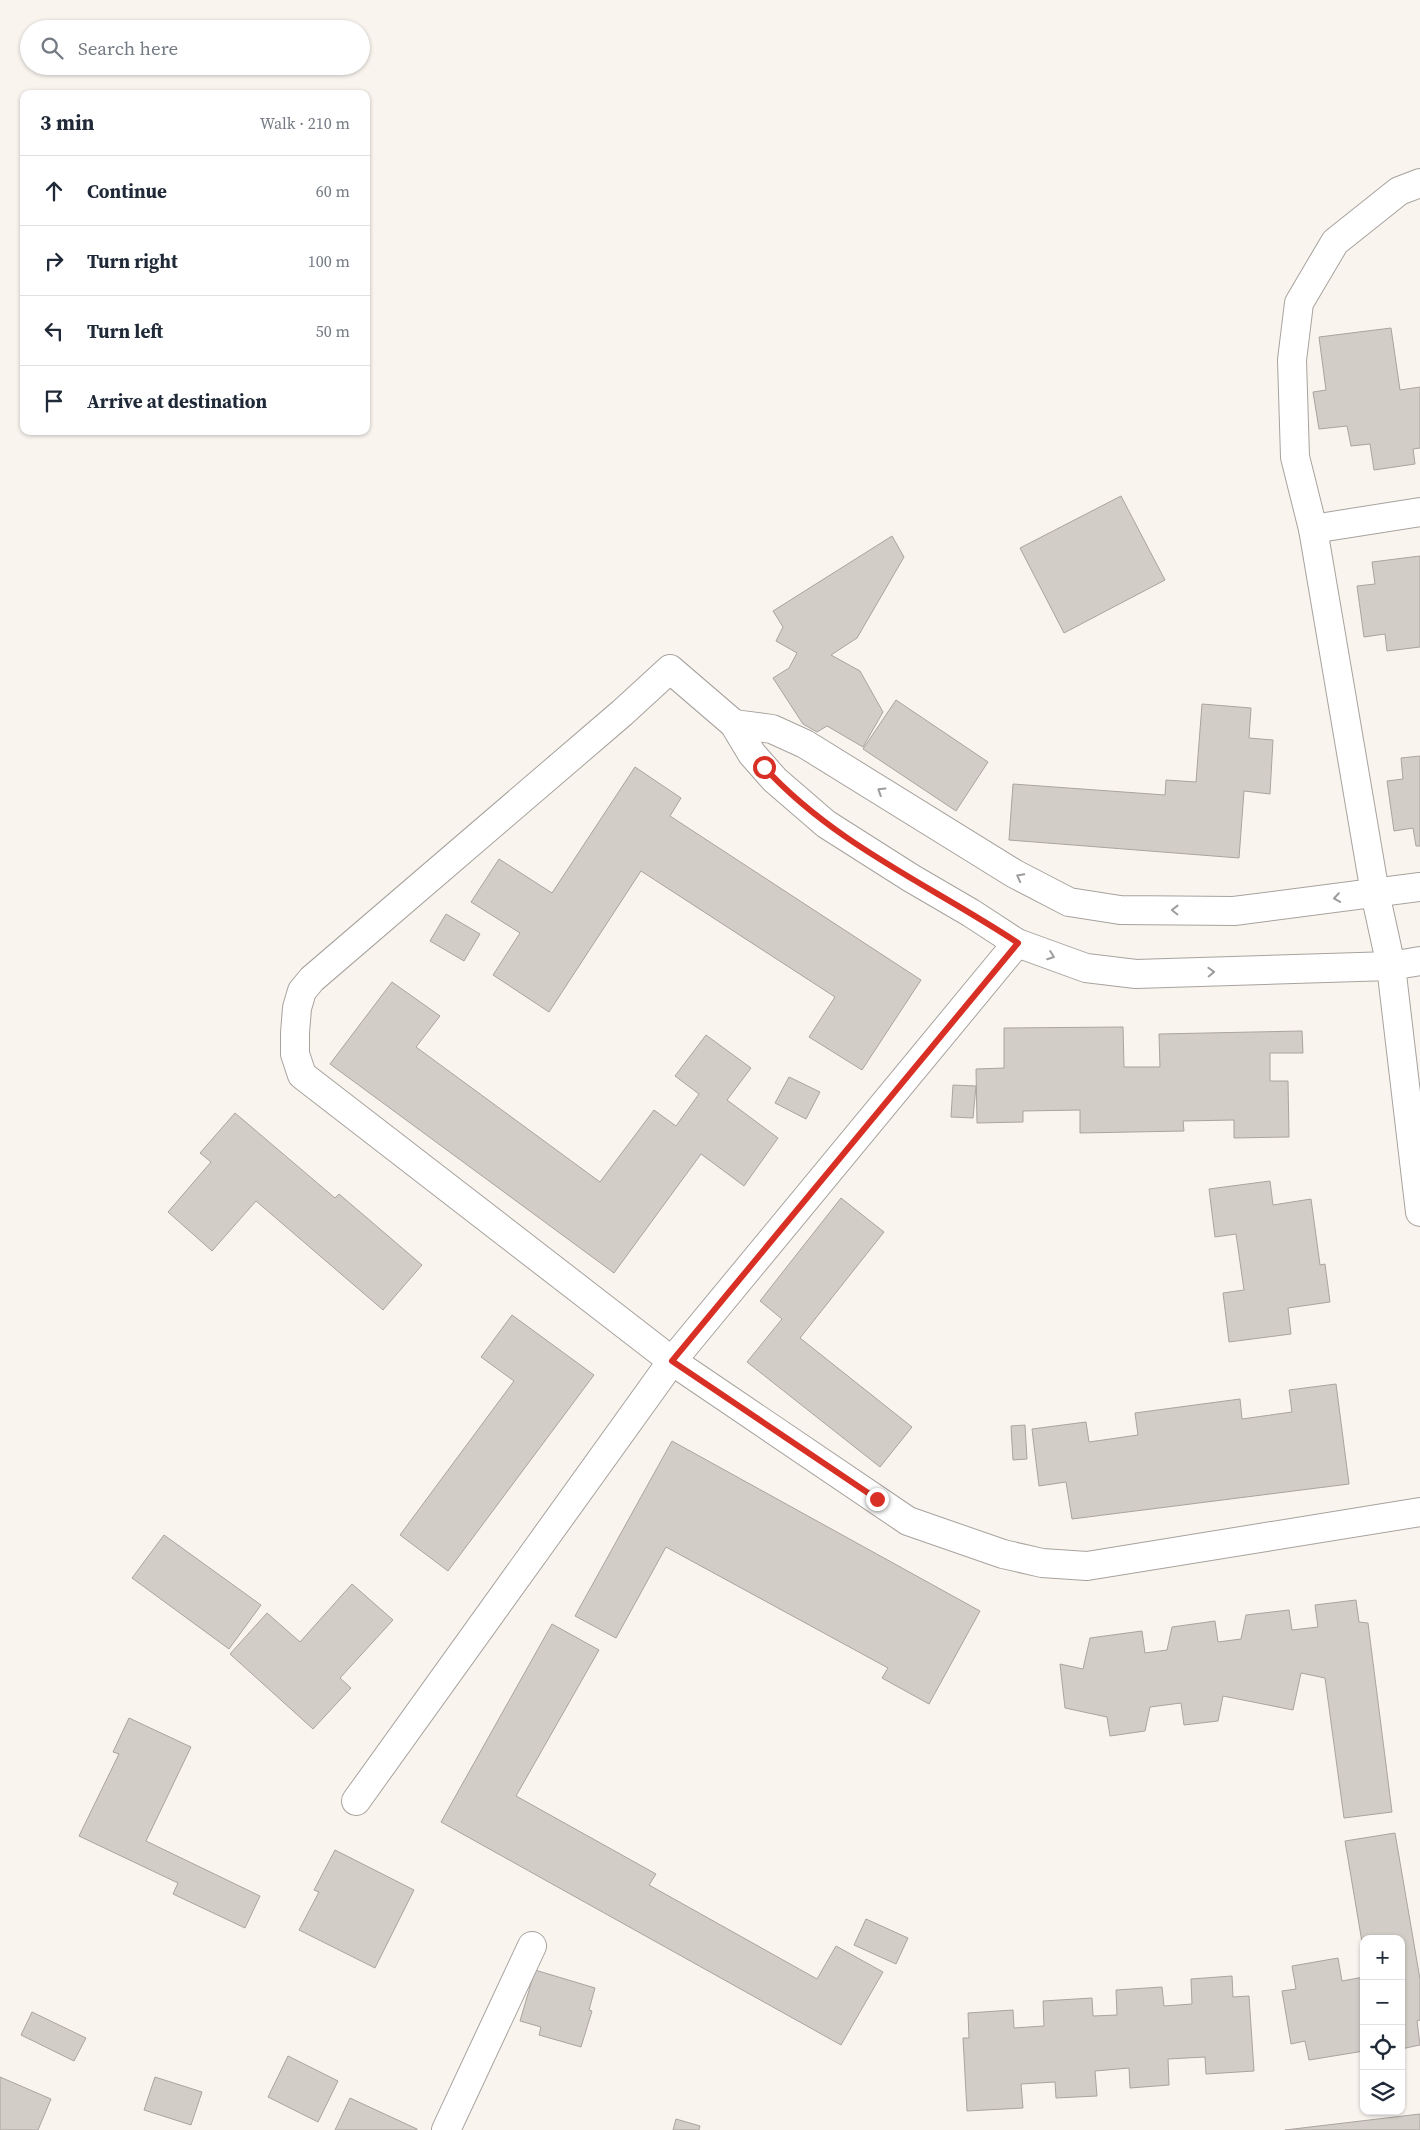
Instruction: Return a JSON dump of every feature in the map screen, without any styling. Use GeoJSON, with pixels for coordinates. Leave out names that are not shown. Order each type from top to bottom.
{"type":"FeatureCollection","features":[{"type":"Feature","properties":{"kind":"street"},"geometry":{"type":"LineString","coordinates":[[1420,183],[1399,191],[1335,242],[1299,303],[1292,360],[1295,457],[1312,529],[1375,893],[1391,966],[1420,1212]]}},
{"type":"Feature","properties":{"kind":"street"},"geometry":{"type":"LineString","coordinates":[[1312,529],[1420,512]]}},
{"type":"Feature","properties":{"kind":"street"},"geometry":{"type":"LineString","coordinates":[[1420,961],[1391,966],[1136,974],[1086,968],[1018,943],[971,912],[911,878],[826,824],[775,780],[752,754],[734,724],[670,669],[622,713],[312,979],[302,991],[297,1008],[295,1054],[302,1075],[672,1361],[908,1521],[1003,1554],[1042,1563],[1087,1566],[1420,1512]]}},
{"type":"Feature","properties":{"kind":"street"},"geometry":{"type":"LineString","coordinates":[[734,724],[772,729],[805,744],[1015,874],[1069,902],[1120,910],[1234,911],[1420,887]]}},
{"type":"Feature","properties":{"kind":"street"},"geometry":{"type":"LineString","coordinates":[[356,1801],[672,1361],[1018,943]]}},
{"type":"Feature","properties":{"kind":"street"},"geometry":{"type":"LineString","coordinates":[[446,2130],[532,1946]]}},
{"type":"Feature","properties":{"kind":"building"},"geometry":{"type":"Polygon","coordinates":[[[1391,328],[1400,390],[1420,387],[1420,448],[1413,449],[1415,464],[1374,470],[1370,444],[1351,446],[1347,426],[1319,429],[1313,392],[1326,390],[1319,337],[1391,328]]]}},
{"type":"Feature","properties":{"kind":"building"},"geometry":{"type":"Polygon","coordinates":[[[1121,496],[1165,580],[1064,633],[1020,548],[1121,496]]]}},
{"type":"Feature","properties":{"kind":"building"},"geometry":{"type":"Polygon","coordinates":[[[892,536],[904,557],[857,638],[831,655],[860,671],[883,712],[863,747],[827,726],[817,732],[803,724],[773,678],[789,668],[797,653],[776,641],[783,627],[773,611],[892,536]]]}},
{"type":"Feature","properties":{"kind":"building"},"geometry":{"type":"Polygon","coordinates":[[[1420,556],[1420,647],[1387,651],[1385,634],[1364,637],[1357,586],[1375,584],[1372,562],[1420,556]]]}},
{"type":"Feature","properties":{"kind":"building"},"geometry":{"type":"Polygon","coordinates":[[[896,700],[988,762],[956,811],[863,749],[896,700]]]}},
{"type":"Feature","properties":{"kind":"building"},"geometry":{"type":"Polygon","coordinates":[[[1202,704],[1251,708],[1249,738],[1273,740],[1270,794],[1244,791],[1239,858],[1009,840],[1013,784],[1165,795],[1166,780],[1196,782],[1202,704]]]}},
{"type":"Feature","properties":{"kind":"building"},"geometry":{"type":"Polygon","coordinates":[[[1420,756],[1420,846],[1416,846],[1413,828],[1394,831],[1387,781],[1403,779],[1401,758],[1420,756]]]}},
{"type":"Feature","properties":{"kind":"building"},"geometry":{"type":"Polygon","coordinates":[[[635,767],[681,798],[670,816],[921,980],[862,1070],[809,1037],[835,997],[641,871],[549,1012],[493,975],[520,933],[471,902],[499,859],[552,893],[635,767]]]}},
{"type":"Feature","properties":{"kind":"building"},"geometry":{"type":"Polygon","coordinates":[[[446,914],[480,934],[464,961],[430,941],[446,914]]]}},
{"type":"Feature","properties":{"kind":"building"},"geometry":{"type":"Polygon","coordinates":[[[392,982],[440,1016],[416,1047],[600,1182],[654,1110],[676,1126],[699,1094],[675,1076],[706,1035],[751,1068],[727,1100],[778,1138],[744,1186],[701,1154],[614,1273],[330,1064],[392,982]]]}},
{"type":"Feature","properties":{"kind":"building"},"geometry":{"type":"Polygon","coordinates":[[[1123,1027],[1124,1067],[1160,1067],[1159,1034],[1302,1031],[1303,1053],[1270,1053],[1270,1081],[1288,1081],[1289,1137],[1234,1138],[1234,1120],[1183,1121],[1184,1131],[1080,1133],[1080,1110],[1023,1111],[1023,1122],[977,1123],[976,1069],[1004,1068],[1004,1028],[1123,1027]]]}},
{"type":"Feature","properties":{"kind":"building"},"geometry":{"type":"Polygon","coordinates":[[[789,1077],[820,1092],[806,1119],[775,1103],[789,1077]]]}},
{"type":"Feature","properties":{"kind":"building"},"geometry":{"type":"Polygon","coordinates":[[[953,1085],[976,1086],[973,1118],[951,1117],[953,1085]]]}},
{"type":"Feature","properties":{"kind":"building"},"geometry":{"type":"Polygon","coordinates":[[[235,1113],[335,1198],[339,1194],[422,1265],[383,1310],[256,1201],[212,1251],[168,1212],[211,1162],[200,1153],[235,1113]]]}},
{"type":"Feature","properties":{"kind":"building"},"geometry":{"type":"Polygon","coordinates":[[[1270,1181],[1273,1205],[1311,1199],[1320,1265],[1325,1264],[1330,1302],[1288,1308],[1291,1334],[1229,1342],[1223,1293],[1244,1290],[1236,1234],[1215,1237],[1209,1189],[1270,1181]]]}},
{"type":"Feature","properties":{"kind":"building"},"geometry":{"type":"Polygon","coordinates":[[[841,1198],[884,1232],[800,1338],[912,1427],[880,1467],[747,1362],[782,1319],[760,1301],[841,1198]]]}},
{"type":"Feature","properties":{"kind":"building"},"geometry":{"type":"Polygon","coordinates":[[[512,1315],[594,1375],[448,1571],[400,1535],[514,1381],[481,1357],[512,1315]]]}},
{"type":"Feature","properties":{"kind":"building"},"geometry":{"type":"Polygon","coordinates":[[[1336,1384],[1349,1484],[1072,1519],[1066,1482],[1039,1486],[1032,1429],[1086,1422],[1089,1442],[1138,1435],[1135,1413],[1240,1399],[1242,1419],[1292,1412],[1289,1390],[1336,1384]]]}},
{"type":"Feature","properties":{"kind":"building"},"geometry":{"type":"Polygon","coordinates":[[[1025,1425],[1027,1459],[1013,1460],[1011,1426],[1025,1425]]]}},
{"type":"Feature","properties":{"kind":"building"},"geometry":{"type":"Polygon","coordinates":[[[672,1441],[980,1611],[929,1704],[882,1678],[888,1668],[666,1547],[616,1638],[575,1616],[672,1441]]]}},
{"type":"Feature","properties":{"kind":"building"},"geometry":{"type":"Polygon","coordinates":[[[164,1535],[261,1605],[229,1649],[132,1578],[164,1535]]]}},
{"type":"Feature","properties":{"kind":"building"},"geometry":{"type":"Polygon","coordinates":[[[352,1584],[393,1620],[340,1678],[351,1688],[313,1729],[230,1654],[267,1613],[300,1642],[352,1584]]]}},
{"type":"Feature","properties":{"kind":"building"},"geometry":{"type":"Polygon","coordinates":[[[1356,1600],[1359,1622],[1368,1623],[1392,1812],[1344,1818],[1325,1678],[1301,1673],[1293,1710],[1223,1696],[1218,1721],[1184,1725],[1181,1703],[1150,1707],[1145,1731],[1110,1736],[1107,1717],[1065,1708],[1060,1664],[1083,1669],[1090,1638],[1142,1631],[1145,1653],[1167,1650],[1172,1627],[1215,1621],[1218,1642],[1241,1639],[1246,1615],[1289,1610],[1292,1630],[1318,1627],[1315,1605],[1356,1600]]]}},
{"type":"Feature","properties":{"kind":"building"},"geometry":{"type":"Polygon","coordinates":[[[552,1624],[599,1650],[516,1796],[656,1874],[649,1885],[817,1979],[836,1946],[883,1972],[841,2045],[441,1822],[552,1624]]]}},
{"type":"Feature","properties":{"kind":"building"},"geometry":{"type":"Polygon","coordinates":[[[129,1718],[191,1747],[146,1841],[260,1896],[245,1928],[173,1894],[178,1883],[79,1836],[119,1754],[113,1752],[129,1718]]]}},
{"type":"Feature","properties":{"kind":"building"},"geometry":{"type":"Polygon","coordinates":[[[1395,1833],[1420,1979],[1420,2020],[1417,2021],[1420,2045],[1405,2048],[1405,1935],[1361,1935],[1345,1841],[1395,1833]]]}},
{"type":"Feature","properties":{"kind":"building"},"geometry":{"type":"Polygon","coordinates":[[[335,1850],[414,1890],[375,1968],[299,1930],[319,1892],[314,1890],[335,1850]]]}},
{"type":"Feature","properties":{"kind":"building"},"geometry":{"type":"Polygon","coordinates":[[[866,1919],[908,1938],[896,1964],[854,1945],[866,1919]]]}},
{"type":"Feature","properties":{"kind":"building"},"geometry":{"type":"Polygon","coordinates":[[[1338,1958],[1342,1981],[1360,1978],[1360,2052],[1309,2060],[1305,2041],[1291,2044],[1282,1991],[1296,1989],[1292,1966],[1338,1958]]]}},
{"type":"Feature","properties":{"kind":"building"},"geometry":{"type":"Polygon","coordinates":[[[535,1970],[595,1988],[589,2010],[592,2011],[581,2047],[539,2035],[541,2027],[520,2021],[535,1970]]]}},
{"type":"Feature","properties":{"kind":"building"},"geometry":{"type":"Polygon","coordinates":[[[1232,1976],[1233,1997],[1249,1996],[1254,2071],[1206,2074],[1205,2057],[1168,2059],[1169,2085],[1130,2088],[1129,2068],[1095,2071],[1097,2096],[1056,2098],[1055,2082],[1021,2084],[1023,2108],[967,2111],[963,2038],[969,2038],[968,2013],[1013,2010],[1014,2028],[1044,2026],[1043,2001],[1092,1998],[1093,2016],[1117,2015],[1116,1990],[1162,1987],[1164,2006],[1192,2004],[1191,1979],[1232,1976]]]}},
{"type":"Feature","properties":{"kind":"building"},"geometry":{"type":"Polygon","coordinates":[[[32,2012],[86,2038],[74,2061],[21,2035],[32,2012]]]}},
{"type":"Feature","properties":{"kind":"building"},"geometry":{"type":"Polygon","coordinates":[[[288,2056],[338,2081],[318,2122],[268,2097],[288,2056]]]}},
{"type":"Feature","properties":{"kind":"building"},"geometry":{"type":"Polygon","coordinates":[[[0,2077],[51,2099],[38,2130],[0,2130],[0,2077]]]}},
{"type":"Feature","properties":{"kind":"building"},"geometry":{"type":"Polygon","coordinates":[[[155,2077],[202,2092],[191,2125],[144,2110],[155,2077]]]}},
{"type":"Feature","properties":{"kind":"building"},"geometry":{"type":"Polygon","coordinates":[[[350,2098],[417,2129],[417,2130],[335,2130],[350,2098]]]}},
{"type":"Feature","properties":{"kind":"building"},"geometry":{"type":"Polygon","coordinates":[[[1420,2114],[1420,2130],[1285,2130],[1420,2114]]]}},
{"type":"Feature","properties":{"kind":"building"},"geometry":{"type":"Polygon","coordinates":[[[676,2119],[700,2126],[699,2130],[673,2130],[676,2119]]]}},
{"type":"Feature","properties":{"kind":"route"},"geometry":{"type":"LineString","coordinates":[[764,767],[775,780],[826,824],[911,878],[971,912],[1018,943],[672,1361],[877,1499]]}}]}
